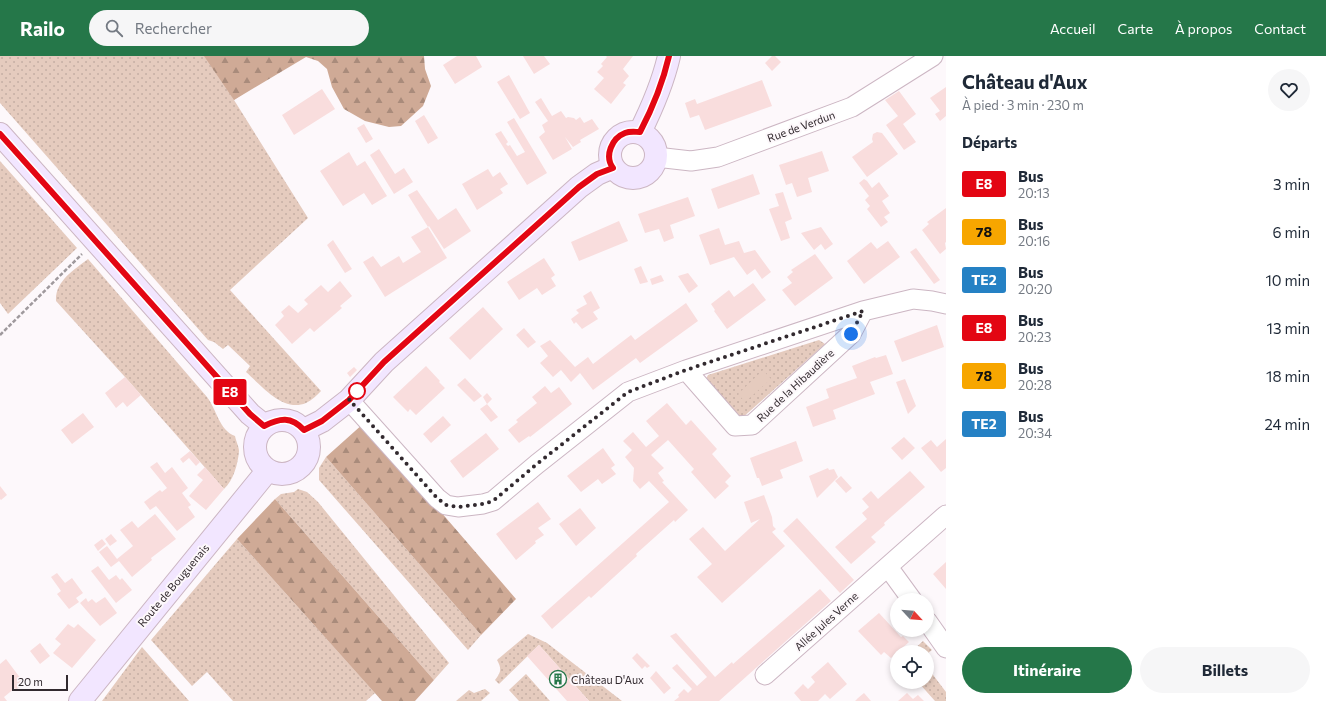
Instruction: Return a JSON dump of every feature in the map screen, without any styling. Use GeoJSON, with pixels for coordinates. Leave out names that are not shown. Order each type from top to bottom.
{"type":"FeatureCollection","features":[{"type":"Feature","properties":{"kind":"street"},"geometry":{"type":"LineString","coordinates":[[640,132],[651,108],[666,67],[668,56]]}},
{"type":"Feature","properties":{"kind":"street","name":"Rue de Verdun"},"geometry":{"type":"LineString","coordinates":[[656,157],[691,161],[718,157],[852,107],[933,56]]}},
{"type":"Feature","properties":{"kind":"street"},"geometry":{"type":"LineString","coordinates":[[632,131],[640,132],[653,142],[656,149],[656,157],[653,167],[646,174],[636,178],[626,178],[617,172],[610,164],[609,155],[611,146],[616,138],[623,133],[632,131]]}},
{"type":"Feature","properties":{"kind":"street"},"geometry":{"type":"LineString","coordinates":[[0,134],[250,414],[264,426]]}},
{"type":"Feature","properties":{"kind":"street"},"geometry":{"type":"LineString","coordinates":[[304,430],[322,421],[349,400],[384,362],[579,187],[597,174],[613,168]]}},
{"type":"Feature","properties":{"kind":"street"},"geometry":{"type":"LineString","coordinates":[[349,400],[437,498],[446,505],[458,507],[483,504],[493,501],[628,392],[686,370],[863,311],[913,299],[946,304]]}},
{"type":"Feature","properties":{"kind":"street","name":"Rue de la Hibaudière"},"geometry":{"type":"LineString","coordinates":[[686,370],[735,426],[752,425],[851,334],[863,311]]}},
{"type":"Feature","properties":{"kind":"street"},"geometry":{"type":"LineString","coordinates":[[282,419],[292,421],[304,430],[310,447],[306,460],[300,467],[288,473],[280,474],[268,470],[258,460],[255,444],[258,434],[264,426],[276,420],[282,419]]}},
{"type":"Feature","properties":{"kind":"street","name":"Route de Bouguenais"},"geometry":{"type":"LineString","coordinates":[[80,701],[268,470]]}},
{"type":"Feature","properties":{"kind":"street","name":"Allée Jules Verne"},"geometry":{"type":"LineString","coordinates":[[765,675],[946,515]]}},
{"type":"Feature","properties":{"kind":"street"},"geometry":{"type":"LineString","coordinates":[[888,567],[907,593]]}},
{"type":"Feature","properties":{"kind":"street"},"geometry":{"type":"LineString","coordinates":[[934,631],[946,648]]}},
{"type":"Feature","properties":{"kind":"path"},"geometry":{"type":"LineString","coordinates":[[0,335],[94,240]]}},
{"type":"Feature","properties":{"kind":"shaded area"},"geometry":{"type":"Polygon","coordinates":[[[0,56],[298,56],[234,100],[308,218],[230,290],[321,391],[316,396],[306,403],[297,405],[281,401],[273,396],[246,372],[250,366],[228,345],[223,349],[214,342],[208,340],[0,103],[0,56]]]}},
{"type":"Feature","properties":{"kind":"shaded area"},"geometry":{"type":"Polygon","coordinates":[[[0,161],[77,248],[8,314],[0,303],[0,161]]]}},
{"type":"Feature","properties":{"kind":"shaded area"},"geometry":{"type":"Polygon","coordinates":[[[88,259],[207,397],[225,429],[235,436],[239,449],[238,461],[232,477],[224,489],[56,301],[62,282],[71,272],[88,259]]]}},
{"type":"Feature","properties":{"kind":"shaded area"},"geometry":{"type":"Polygon","coordinates":[[[819,340],[825,344],[741,419],[709,387],[711,384],[706,379],[708,375],[819,340]]]}},
{"type":"Feature","properties":{"kind":"shaded area"},"geometry":{"type":"Polygon","coordinates":[[[763,370],[771,379],[745,402],[738,394],[763,370]]]}},
{"type":"Feature","properties":{"kind":"shaded area"},"geometry":{"type":"Polygon","coordinates":[[[326,457],[481,635],[468,650],[319,480],[319,468],[326,457]]]}},
{"type":"Feature","properties":{"kind":"shaded area"},"geometry":{"type":"Polygon","coordinates":[[[298,489],[307,492],[318,502],[449,663],[434,680],[275,499],[281,494],[294,492],[298,489]]]}},
{"type":"Feature","properties":{"kind":"shaded area"},"geometry":{"type":"Polygon","coordinates":[[[237,539],[375,693],[366,701],[233,701],[207,672],[192,686],[151,640],[237,539]]]}},
{"type":"Feature","properties":{"kind":"shaded area"},"geometry":{"type":"Polygon","coordinates":[[[528,634],[547,643],[622,701],[589,701],[539,645],[499,684],[495,680],[499,675],[500,670],[497,660],[528,634]]]}},
{"type":"Feature","properties":{"kind":"shaded area"},"geometry":{"type":"Polygon","coordinates":[[[923,641],[927,645],[919,645],[923,641]]]}},
{"type":"Feature","properties":{"kind":"shaded area"},"geometry":{"type":"Polygon","coordinates":[[[142,647],[189,701],[102,701],[142,647]]]}},
{"type":"Feature","properties":{"kind":"shaded area"},"geometry":{"type":"Polygon","coordinates":[[[526,674],[550,701],[519,701],[509,690],[526,674]]]}},
{"type":"Feature","properties":{"kind":"shaded area"},"geometry":{"type":"Polygon","coordinates":[[[934,676],[946,692],[946,701],[935,701],[924,689],[934,689],[934,676]]]}},
{"type":"Feature","properties":{"kind":"shaded area"},"geometry":{"type":"Polygon","coordinates":[[[485,689],[490,693],[481,701],[456,701],[469,690],[474,693],[485,689]]]}},
{"type":"Feature","properties":{"kind":"green space"},"geometry":{"type":"Polygon","coordinates":[[[204,56],[424,56],[425,69],[431,86],[423,106],[401,126],[389,127],[365,121],[344,109],[332,87],[327,69],[318,61],[306,57],[234,100],[204,56]]]}},
{"type":"Feature","properties":{"kind":"green space"},"geometry":{"type":"Polygon","coordinates":[[[364,423],[516,599],[481,635],[326,457],[364,423]]]}},
{"type":"Feature","properties":{"kind":"green space"},"geometry":{"type":"Polygon","coordinates":[[[275,499],[434,680],[415,701],[382,701],[237,539],[275,499]]]}},
{"type":"Feature","properties":{"kind":"building"},"geometry":{"type":"Polygon","coordinates":[[[457,56],[476,56],[482,67],[455,84],[443,65],[457,56]]]}},
{"type":"Feature","properties":{"kind":"building"},"geometry":{"type":"Polygon","coordinates":[[[523,56],[544,56],[550,64],[534,74],[523,56]]]}},
{"type":"Feature","properties":{"kind":"building"},"geometry":{"type":"Polygon","coordinates":[[[606,56],[633,56],[623,69],[629,76],[623,83],[626,85],[611,104],[594,89],[604,78],[597,72],[603,66],[601,64],[607,57],[606,56]]]}},
{"type":"Feature","properties":{"kind":"building"},"geometry":{"type":"Polygon","coordinates":[[[772,56],[775,56],[781,62],[772,71],[765,63],[772,56]]]}},
{"type":"Feature","properties":{"kind":"building"},"geometry":{"type":"Polygon","coordinates":[[[509,75],[530,113],[520,119],[497,82],[509,75]]]}},
{"type":"Feature","properties":{"kind":"building"},"geometry":{"type":"Polygon","coordinates":[[[762,80],[772,106],[705,130],[699,115],[690,118],[685,103],[695,99],[697,104],[762,80]]]}},
{"type":"Feature","properties":{"kind":"building"},"geometry":{"type":"Polygon","coordinates":[[[946,87],[946,116],[940,121],[935,114],[940,111],[930,98],[946,87]]]}},
{"type":"Feature","properties":{"kind":"building"},"geometry":{"type":"Polygon","coordinates":[[[322,89],[335,109],[294,135],[282,115],[322,89]]]}},
{"type":"Feature","properties":{"kind":"building"},"geometry":{"type":"Polygon","coordinates":[[[899,91],[916,114],[903,124],[916,142],[904,150],[886,125],[898,116],[885,100],[899,91]]]}},
{"type":"Feature","properties":{"kind":"building"},"geometry":{"type":"Polygon","coordinates":[[[541,98],[552,116],[561,111],[566,118],[574,118],[576,120],[580,117],[584,123],[592,119],[599,129],[580,140],[581,142],[573,147],[565,137],[572,149],[553,160],[539,137],[545,132],[542,125],[548,121],[535,102],[541,98]]]}},
{"type":"Feature","properties":{"kind":"building"},"geometry":{"type":"Polygon","coordinates":[[[424,115],[438,138],[428,144],[415,121],[424,115]]]}},
{"type":"Feature","properties":{"kind":"building"},"geometry":{"type":"Polygon","coordinates":[[[514,118],[547,173],[527,185],[495,134],[501,131],[508,142],[506,144],[508,146],[510,145],[517,156],[525,152],[507,122],[514,118]]]}},
{"type":"Feature","properties":{"kind":"building"},"geometry":{"type":"Polygon","coordinates":[[[364,124],[373,139],[366,143],[357,128],[364,124]]]}},
{"type":"Feature","properties":{"kind":"building"},"geometry":{"type":"Polygon","coordinates":[[[877,132],[882,133],[898,154],[867,177],[852,157],[873,142],[873,134],[877,132]]]}},
{"type":"Feature","properties":{"kind":"building"},"geometry":{"type":"Polygon","coordinates":[[[379,149],[395,174],[404,168],[413,182],[394,194],[370,155],[379,149]]]}},
{"type":"Feature","properties":{"kind":"building"},"geometry":{"type":"Polygon","coordinates":[[[822,151],[829,171],[808,178],[812,192],[797,197],[792,183],[786,185],[779,165],[822,151]]]}},
{"type":"Feature","properties":{"kind":"building"},"geometry":{"type":"Polygon","coordinates":[[[349,152],[357,166],[365,161],[387,196],[372,205],[364,193],[343,206],[320,171],[349,152]]]}},
{"type":"Feature","properties":{"kind":"building"},"geometry":{"type":"Polygon","coordinates":[[[488,169],[493,177],[500,172],[508,184],[500,189],[503,193],[477,210],[462,184],[488,169]]]}},
{"type":"Feature","properties":{"kind":"building"},"geometry":{"type":"Polygon","coordinates":[[[753,174],[760,194],[718,209],[711,189],[753,174]]]}},
{"type":"Feature","properties":{"kind":"building"},"geometry":{"type":"Polygon","coordinates":[[[864,179],[872,188],[879,182],[889,196],[882,201],[890,213],[884,217],[888,222],[881,227],[867,209],[870,206],[865,200],[869,196],[859,183],[864,179]]]}},
{"type":"Feature","properties":{"kind":"building"},"geometry":{"type":"Polygon","coordinates":[[[417,190],[438,220],[456,208],[471,231],[444,249],[408,195],[417,190]]]}},
{"type":"Feature","properties":{"kind":"building"},"geometry":{"type":"Polygon","coordinates":[[[783,192],[792,219],[785,222],[790,238],[781,241],[769,209],[779,206],[775,194],[783,192]]]}},
{"type":"Feature","properties":{"kind":"building"},"geometry":{"type":"Polygon","coordinates":[[[688,197],[695,216],[670,225],[674,238],[664,242],[659,229],[645,233],[638,214],[688,197]]]}},
{"type":"Feature","properties":{"kind":"building"},"geometry":{"type":"Polygon","coordinates":[[[946,208],[946,249],[940,254],[922,230],[929,224],[927,222],[946,208]]]}},
{"type":"Feature","properties":{"kind":"building"},"geometry":{"type":"Polygon","coordinates":[[[619,221],[628,241],[579,261],[571,242],[619,221]]]}},
{"type":"Feature","properties":{"kind":"building"},"geometry":{"type":"Polygon","coordinates":[[[428,227],[447,258],[385,297],[363,262],[373,256],[381,267],[399,256],[403,263],[421,252],[411,237],[428,227]]]}},
{"type":"Feature","properties":{"kind":"building"},"geometry":{"type":"Polygon","coordinates":[[[821,227],[833,244],[825,250],[821,244],[814,250],[801,233],[821,227]]]}},
{"type":"Feature","properties":{"kind":"building"},"geometry":{"type":"Polygon","coordinates":[[[719,228],[725,245],[739,241],[744,253],[755,250],[771,272],[762,279],[755,269],[747,275],[734,257],[710,265],[699,235],[719,228]]]}},
{"type":"Feature","properties":{"kind":"building"},"geometry":{"type":"Polygon","coordinates":[[[333,240],[352,269],[345,273],[327,245],[333,240]]]}},
{"type":"Feature","properties":{"kind":"building"},"geometry":{"type":"Polygon","coordinates":[[[888,241],[900,257],[864,284],[847,261],[871,242],[877,249],[888,241]]]}},
{"type":"Feature","properties":{"kind":"building"},"geometry":{"type":"Polygon","coordinates":[[[916,248],[940,280],[934,284],[910,252],[916,248]]]}},
{"type":"Feature","properties":{"kind":"building"},"geometry":{"type":"Polygon","coordinates":[[[815,254],[833,278],[795,306],[782,290],[792,283],[787,277],[793,272],[791,270],[815,254]]]}},
{"type":"Feature","properties":{"kind":"building"},"geometry":{"type":"Polygon","coordinates":[[[544,258],[555,275],[551,278],[556,286],[542,295],[537,288],[519,300],[507,282],[544,258]]]}},
{"type":"Feature","properties":{"kind":"building"},"geometry":{"type":"Polygon","coordinates":[[[641,266],[648,282],[640,284],[634,269],[641,266]]]}},
{"type":"Feature","properties":{"kind":"building"},"geometry":{"type":"Polygon","coordinates":[[[688,273],[698,286],[689,293],[678,276],[688,273]]]}},
{"type":"Feature","properties":{"kind":"building"},"geometry":{"type":"Polygon","coordinates":[[[661,275],[664,281],[652,285],[650,279],[661,275]]]}},
{"type":"Feature","properties":{"kind":"building"},"geometry":{"type":"Polygon","coordinates":[[[340,281],[352,296],[340,306],[342,308],[314,332],[310,328],[292,344],[275,325],[284,316],[281,312],[289,305],[298,313],[308,304],[304,300],[321,285],[328,292],[340,281]]]}},
{"type":"Feature","properties":{"kind":"building"},"geometry":{"type":"Polygon","coordinates":[[[753,283],[766,300],[727,329],[714,311],[715,310],[711,304],[729,290],[734,297],[753,283]]]}},
{"type":"Feature","properties":{"kind":"building"},"geometry":{"type":"Polygon","coordinates":[[[591,291],[600,308],[593,312],[598,319],[582,329],[576,322],[574,324],[571,319],[579,313],[576,310],[587,304],[583,296],[591,291]]]}},
{"type":"Feature","properties":{"kind":"building"},"geometry":{"type":"Polygon","coordinates":[[[686,303],[698,321],[640,363],[636,358],[593,390],[580,373],[571,382],[561,370],[553,377],[540,363],[548,356],[540,346],[550,340],[575,367],[588,357],[593,364],[631,335],[635,340],[686,303]]]}},
{"type":"Feature","properties":{"kind":"building"},"geometry":{"type":"Polygon","coordinates":[[[483,307],[503,329],[470,360],[449,338],[483,307]]]}},
{"type":"Feature","properties":{"kind":"building"},"geometry":{"type":"Polygon","coordinates":[[[937,325],[944,347],[902,362],[894,341],[937,325]]]}},
{"type":"Feature","properties":{"kind":"building"},"geometry":{"type":"Polygon","coordinates":[[[524,328],[536,342],[528,348],[516,335],[524,328]]]}},
{"type":"Feature","properties":{"kind":"building"},"geometry":{"type":"Polygon","coordinates":[[[886,355],[893,374],[870,382],[875,394],[833,410],[836,419],[813,427],[806,407],[829,398],[826,389],[857,378],[852,366],[875,357],[886,355]]]}},
{"type":"Feature","properties":{"kind":"building"},"geometry":{"type":"Polygon","coordinates":[[[426,366],[445,388],[416,415],[410,409],[408,412],[393,397],[426,366]]]}},
{"type":"Feature","properties":{"kind":"building"},"geometry":{"type":"Polygon","coordinates":[[[354,367],[357,370],[350,377],[347,373],[354,367]]]}},
{"type":"Feature","properties":{"kind":"building"},"geometry":{"type":"Polygon","coordinates":[[[125,377],[141,395],[127,407],[123,402],[116,408],[105,393],[125,377]]]}},
{"type":"Feature","properties":{"kind":"building"},"geometry":{"type":"Polygon","coordinates":[[[465,378],[482,396],[474,402],[457,385],[465,378]]]}},
{"type":"Feature","properties":{"kind":"building"},"geometry":{"type":"Polygon","coordinates":[[[905,379],[916,406],[908,414],[896,382],[905,379]]]}},
{"type":"Feature","properties":{"kind":"building"},"geometry":{"type":"Polygon","coordinates":[[[545,386],[551,393],[559,387],[572,404],[530,437],[529,436],[519,443],[508,430],[518,422],[516,420],[537,403],[532,397],[545,386]]]}},
{"type":"Feature","properties":{"kind":"building"},"geometry":{"type":"Polygon","coordinates":[[[487,393],[492,399],[487,404],[483,397],[487,393]]]}},
{"type":"Feature","properties":{"kind":"building"},"geometry":{"type":"Polygon","coordinates":[[[667,403],[686,425],[691,420],[717,449],[712,454],[731,476],[725,482],[729,486],[715,499],[691,472],[694,469],[668,440],[651,455],[664,468],[658,473],[664,481],[662,482],[688,510],[675,522],[674,520],[636,554],[637,556],[591,598],[589,596],[552,629],[541,616],[669,502],[649,481],[640,489],[633,481],[634,468],[625,457],[632,450],[623,441],[633,432],[646,447],[659,436],[646,421],[667,403]]]}},
{"type":"Feature","properties":{"kind":"building"},"geometry":{"type":"Polygon","coordinates":[[[487,404],[498,417],[491,422],[480,409],[487,404]]]}},
{"type":"Feature","properties":{"kind":"building"},"geometry":{"type":"Polygon","coordinates":[[[83,413],[94,427],[72,444],[61,430],[83,413]]]}},
{"type":"Feature","properties":{"kind":"building"},"geometry":{"type":"Polygon","coordinates":[[[443,416],[451,425],[431,443],[423,434],[443,416]]]}},
{"type":"Feature","properties":{"kind":"building"},"geometry":{"type":"Polygon","coordinates":[[[486,433],[499,449],[463,478],[450,461],[486,433]]]}},
{"type":"Feature","properties":{"kind":"building"},"geometry":{"type":"Polygon","coordinates":[[[904,437],[915,448],[902,460],[891,448],[904,437]]]}},
{"type":"Feature","properties":{"kind":"building"},"geometry":{"type":"Polygon","coordinates":[[[946,439],[946,468],[941,472],[921,448],[931,440],[937,447],[946,439]]]}},
{"type":"Feature","properties":{"kind":"building"},"geometry":{"type":"Polygon","coordinates":[[[796,441],[803,461],[780,470],[783,478],[762,486],[759,478],[757,478],[750,458],[796,441]]]}},
{"type":"Feature","properties":{"kind":"building"},"geometry":{"type":"Polygon","coordinates":[[[603,448],[615,465],[611,468],[616,474],[602,484],[598,479],[581,492],[567,476],[603,448]]]}},
{"type":"Feature","properties":{"kind":"building"},"geometry":{"type":"Polygon","coordinates":[[[190,451],[200,462],[196,466],[189,458],[183,463],[180,459],[190,451]]]}},
{"type":"Feature","properties":{"kind":"building"},"geometry":{"type":"Polygon","coordinates":[[[157,462],[165,473],[172,467],[188,488],[182,493],[191,505],[188,507],[195,517],[177,531],[156,506],[150,510],[144,502],[160,490],[162,492],[167,488],[150,467],[157,462]]]}},
{"type":"Feature","properties":{"kind":"building"},"geometry":{"type":"Polygon","coordinates":[[[205,467],[224,489],[206,510],[189,496],[203,480],[197,475],[205,467]]]}},
{"type":"Feature","properties":{"kind":"building"},"geometry":{"type":"Polygon","coordinates":[[[828,468],[829,470],[834,469],[838,477],[817,498],[809,476],[828,468]]]}},
{"type":"Feature","properties":{"kind":"building"},"geometry":{"type":"Polygon","coordinates":[[[910,471],[925,487],[884,523],[885,525],[871,537],[876,542],[851,564],[835,547],[867,519],[862,513],[869,507],[862,499],[871,491],[878,499],[910,471]]]}},
{"type":"Feature","properties":{"kind":"building"},"geometry":{"type":"Polygon","coordinates":[[[841,476],[852,488],[846,493],[835,481],[841,476]]]}},
{"type":"Feature","properties":{"kind":"building"},"geometry":{"type":"Polygon","coordinates":[[[0,486],[7,495],[1,500],[0,499],[0,486]]]}},
{"type":"Feature","properties":{"kind":"building"},"geometry":{"type":"Polygon","coordinates":[[[764,495],[772,517],[773,526],[776,529],[772,532],[785,546],[722,603],[697,577],[712,564],[689,539],[703,527],[725,551],[760,519],[751,523],[744,502],[764,495]]]}},
{"type":"Feature","properties":{"kind":"building"},"geometry":{"type":"Polygon","coordinates":[[[538,502],[551,519],[538,528],[544,535],[535,541],[536,543],[516,560],[496,534],[538,502]]]}},
{"type":"Feature","properties":{"kind":"building"},"geometry":{"type":"Polygon","coordinates":[[[580,508],[596,528],[576,546],[559,524],[580,508]]]}},
{"type":"Feature","properties":{"kind":"building"},"geometry":{"type":"Polygon","coordinates":[[[155,514],[176,539],[151,558],[152,560],[132,577],[119,561],[111,567],[99,552],[107,546],[117,559],[133,546],[120,530],[132,521],[138,528],[155,514]]]}},
{"type":"Feature","properties":{"kind":"building"},"geometry":{"type":"Polygon","coordinates":[[[797,518],[854,580],[840,593],[783,531],[797,518]]]}},
{"type":"Feature","properties":{"kind":"building"},"geometry":{"type":"Polygon","coordinates":[[[111,534],[117,541],[110,546],[105,539],[111,534]]]}},
{"type":"Feature","properties":{"kind":"building"},"geometry":{"type":"Polygon","coordinates":[[[102,539],[106,544],[98,551],[94,545],[102,539]]]}},
{"type":"Feature","properties":{"kind":"building"},"geometry":{"type":"Polygon","coordinates":[[[946,562],[946,589],[933,574],[946,562]]]}},
{"type":"Feature","properties":{"kind":"building"},"geometry":{"type":"Polygon","coordinates":[[[98,566],[109,580],[116,575],[120,580],[122,578],[132,590],[116,603],[91,571],[98,566]]]}},
{"type":"Feature","properties":{"kind":"building"},"geometry":{"type":"Polygon","coordinates":[[[57,573],[65,583],[72,578],[83,593],[76,598],[79,602],[69,609],[57,594],[61,591],[51,577],[57,573]]]}},
{"type":"Feature","properties":{"kind":"building"},"geometry":{"type":"Polygon","coordinates":[[[820,589],[831,601],[719,701],[674,701],[679,697],[678,695],[684,689],[688,693],[692,689],[672,668],[677,664],[697,686],[707,677],[670,636],[676,633],[715,677],[732,662],[733,664],[820,589]]]}},
{"type":"Feature","properties":{"kind":"building"},"geometry":{"type":"Polygon","coordinates":[[[105,597],[117,613],[100,626],[80,603],[86,598],[88,602],[92,599],[96,603],[105,597]]]}},
{"type":"Feature","properties":{"kind":"building"},"geometry":{"type":"Polygon","coordinates":[[[879,613],[890,625],[890,637],[904,637],[909,642],[906,645],[890,645],[890,657],[884,652],[881,655],[858,631],[879,613]]]}},
{"type":"Feature","properties":{"kind":"building"},"geometry":{"type":"Polygon","coordinates":[[[68,624],[74,628],[78,624],[96,640],[72,668],[53,653],[61,644],[55,639],[68,624]]]}},
{"type":"Feature","properties":{"kind":"building"},"geometry":{"type":"Polygon","coordinates":[[[40,643],[50,656],[40,664],[30,651],[40,643]]]}},
{"type":"Feature","properties":{"kind":"building","name":"Château D'Aux"},"geometry":{"type":"Polygon","coordinates":[[[539,645],[589,701],[567,701],[527,656],[539,645]]]}},
{"type":"Feature","properties":{"kind":"building"},"geometry":{"type":"Polygon","coordinates":[[[637,653],[650,666],[647,668],[645,666],[642,669],[632,658],[637,653]]]}},
{"type":"Feature","properties":{"kind":"building"},"geometry":{"type":"Polygon","coordinates":[[[6,659],[24,683],[4,697],[7,701],[0,701],[0,664],[6,659]]]}},
{"type":"Feature","properties":{"kind":"building"},"geometry":{"type":"Polygon","coordinates":[[[828,662],[847,684],[830,699],[825,694],[818,701],[801,701],[794,693],[803,684],[808,689],[815,682],[811,677],[828,662]]]}},
{"type":"Feature","properties":{"kind":"building"},"geometry":{"type":"Polygon","coordinates":[[[656,671],[671,688],[664,694],[650,678],[656,671]]]}},
{"type":"Feature","properties":{"kind":"building"},"geometry":{"type":"Polygon","coordinates":[[[864,693],[871,701],[855,701],[858,698],[864,693]]]}},
{"type":"Feature","properties":{"kind":"building"},"geometry":{"type":"Polygon","coordinates":[[[907,693],[913,699],[918,695],[924,701],[898,701],[907,693]]]}},
{"type":"Feature","properties":{"kind":"bus line","name":"E8"},"geometry":{"type":"LineString","coordinates":[[0,134],[250,414],[264,426],[276,420],[282,419],[292,421],[304,430],[322,421],[349,400],[384,362],[579,187],[597,174],[613,168],[610,164],[609,155],[611,146],[616,138],[623,133],[632,131],[640,132],[648,117],[669,56]]}},
{"type":"Feature","properties":{"kind":"place","name":"Château D'Aux"},"geometry":{"type":"Point","coordinates":[558,679]}},
{"type":"Feature","properties":{"kind":"route"},"geometry":{"type":"LineString","coordinates":[[357,391],[358,390],[349,400],[437,498],[446,505],[458,507],[483,504],[493,501],[628,392],[686,370],[863,311],[851,334]]}}]}
